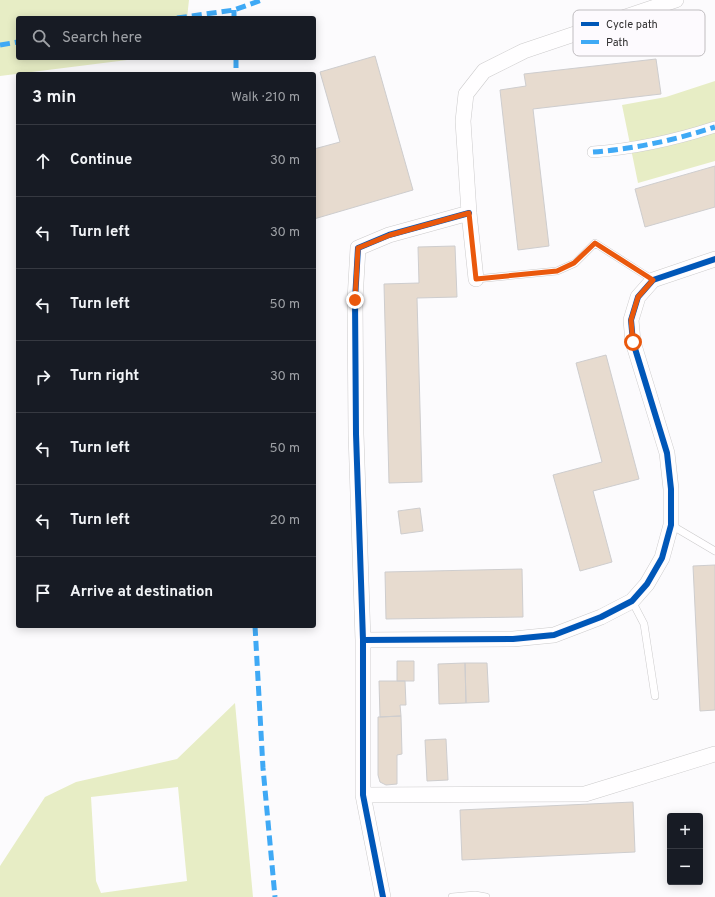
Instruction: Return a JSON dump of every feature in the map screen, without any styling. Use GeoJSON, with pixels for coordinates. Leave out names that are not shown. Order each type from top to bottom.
{"type":"FeatureCollection","features":[{"type":"Feature","properties":{"kind":"street"},"geometry":{"type":"LineString","coordinates":[[646,10],[676,0]]}},
{"type":"Feature","properties":{"kind":"street"},"geometry":{"type":"LineString","coordinates":[[476,279],[469,213],[463,121],[466,94],[484,71],[524,51],[573,35]]}},
{"type":"Feature","properties":{"kind":"street"},"geometry":{"type":"LineString","coordinates":[[593,152],[613,150],[684,137],[715,128]]}},
{"type":"Feature","properties":{"kind":"street"},"geometry":{"type":"LineString","coordinates":[[383,897],[363,795],[363,640],[356,418],[355,300],[358,248],[390,235],[469,213]]}},
{"type":"Feature","properties":{"kind":"street"},"geometry":{"type":"LineString","coordinates":[[363,640],[513,639],[554,635],[601,618],[632,601],[647,584],[662,558],[671,525],[671,489],[667,453],[633,342],[631,320],[638,297],[653,280],[715,259]]}},
{"type":"Feature","properties":{"kind":"street"},"geometry":{"type":"LineString","coordinates":[[363,795],[585,794],[715,754]]}},
{"type":"Feature","properties":{"kind":"lane"},"geometry":{"type":"LineString","coordinates":[[476,279],[557,271],[574,263],[595,243],[653,280]]}},
{"type":"Feature","properties":{"kind":"lane"},"geometry":{"type":"LineString","coordinates":[[671,525],[715,551]]}},
{"type":"Feature","properties":{"kind":"lane"},"geometry":{"type":"LineString","coordinates":[[632,601],[644,624],[655,696]]}},
{"type":"Feature","properties":{"kind":"lane"},"geometry":{"type":"LineString","coordinates":[[452,897],[474,895],[486,897]]}},
{"type":"Feature","properties":{"kind":"green space"},"geometry":{"type":"Polygon","coordinates":[[[0,0],[189,0],[187,16],[16,16],[16,60],[127,60],[32,72],[16,72],[16,74],[0,76],[0,0]]]}},
{"type":"Feature","properties":{"kind":"green space"},"geometry":{"type":"Polygon","coordinates":[[[715,81],[715,161],[638,183],[622,105],[666,97],[715,81]]]}},
{"type":"Feature","properties":{"kind":"green space"},"geometry":{"type":"Polygon","coordinates":[[[235,703],[253,897],[0,897],[0,866],[45,797],[76,782],[177,759],[235,703]],[[178,787],[91,797],[96,881],[101,893],[187,881],[178,787]]]}},
{"type":"Feature","properties":{"kind":"building"},"geometry":{"type":"Polygon","coordinates":[[[375,56],[413,190],[316,218],[316,148],[340,142],[320,72],[375,56]]]}},
{"type":"Feature","properties":{"kind":"building"},"geometry":{"type":"Polygon","coordinates":[[[656,59],[661,94],[533,109],[549,246],[518,250],[500,90],[526,86],[524,74],[656,59]]]}},
{"type":"Feature","properties":{"kind":"building"},"geometry":{"type":"Polygon","coordinates":[[[715,166],[715,207],[645,227],[635,189],[715,166]]]}},
{"type":"Feature","properties":{"kind":"building"},"geometry":{"type":"Polygon","coordinates":[[[455,246],[457,297],[417,298],[422,482],[389,483],[384,284],[419,283],[418,247],[455,246]]]}},
{"type":"Feature","properties":{"kind":"building"},"geometry":{"type":"Polygon","coordinates":[[[606,355],[639,479],[593,491],[612,562],[580,571],[553,475],[602,462],[576,363],[606,355]]]}},
{"type":"Feature","properties":{"kind":"building"},"geometry":{"type":"Polygon","coordinates":[[[420,508],[423,531],[401,534],[398,511],[420,508]]]}},
{"type":"Feature","properties":{"kind":"building"},"geometry":{"type":"Polygon","coordinates":[[[715,565],[715,710],[700,711],[693,566],[715,565]]]}},
{"type":"Feature","properties":{"kind":"building"},"geometry":{"type":"Polygon","coordinates":[[[522,569],[523,617],[386,619],[385,572],[522,569]]]}},
{"type":"Feature","properties":{"kind":"building"},"geometry":{"type":"Polygon","coordinates":[[[397,661],[414,661],[414,681],[397,681],[397,661]]]}},
{"type":"Feature","properties":{"kind":"building"},"geometry":{"type":"Polygon","coordinates":[[[465,663],[466,703],[439,704],[438,664],[465,663]]]}},
{"type":"Feature","properties":{"kind":"building"},"geometry":{"type":"Polygon","coordinates":[[[465,663],[487,663],[489,702],[466,703],[465,663]]]}},
{"type":"Feature","properties":{"kind":"building"},"geometry":{"type":"Polygon","coordinates":[[[379,681],[405,681],[406,705],[400,705],[401,716],[380,717],[379,681]]]}},
{"type":"Feature","properties":{"kind":"building"},"geometry":{"type":"Polygon","coordinates":[[[401,716],[402,754],[397,755],[397,784],[386,785],[380,782],[378,775],[378,717],[401,716]]]}},
{"type":"Feature","properties":{"kind":"building"},"geometry":{"type":"Polygon","coordinates":[[[446,739],[448,780],[427,781],[425,740],[446,739]]]}},
{"type":"Feature","properties":{"kind":"building"},"geometry":{"type":"Polygon","coordinates":[[[633,802],[635,852],[462,860],[460,810],[633,802]]]}},
{"type":"Feature","properties":{"kind":"marked path"},"geometry":{"type":"LineString","coordinates":[[191,16],[234,10],[262,0]]}},
{"type":"Feature","properties":{"kind":"marked path"},"geometry":{"type":"LineString","coordinates":[[234,10],[234,16]]}},
{"type":"Feature","properties":{"kind":"marked path"},"geometry":{"type":"LineString","coordinates":[[0,45],[16,42]]}},
{"type":"Feature","properties":{"kind":"marked path"},"geometry":{"type":"LineString","coordinates":[[236,60],[236,72]]}},
{"type":"Feature","properties":{"kind":"marked path"},"geometry":{"type":"LineString","coordinates":[[593,152],[624,149],[654,143],[715,127]]}},
{"type":"Feature","properties":{"kind":"marked path"},"geometry":{"type":"LineString","coordinates":[[255,628],[263,768],[275,897]]}},
{"type":"Feature","properties":{"kind":"cycle path"},"geometry":{"type":"LineString","coordinates":[[383,897],[363,795],[363,640],[356,434],[355,300],[358,248],[389,235],[469,213]]}},
{"type":"Feature","properties":{"kind":"cycle path"},"geometry":{"type":"LineString","coordinates":[[363,640],[513,639],[554,635],[601,617],[632,601],[647,584],[662,558],[671,525],[671,489],[667,453],[633,342],[631,320],[638,297],[653,280],[715,259]]}},
{"type":"Feature","properties":{"kind":"route"},"geometry":{"type":"LineString","coordinates":[[355,300],[358,248],[390,235],[469,213],[476,279],[557,271],[574,263],[595,243],[653,280],[638,297],[631,320],[633,342]]}}]}
